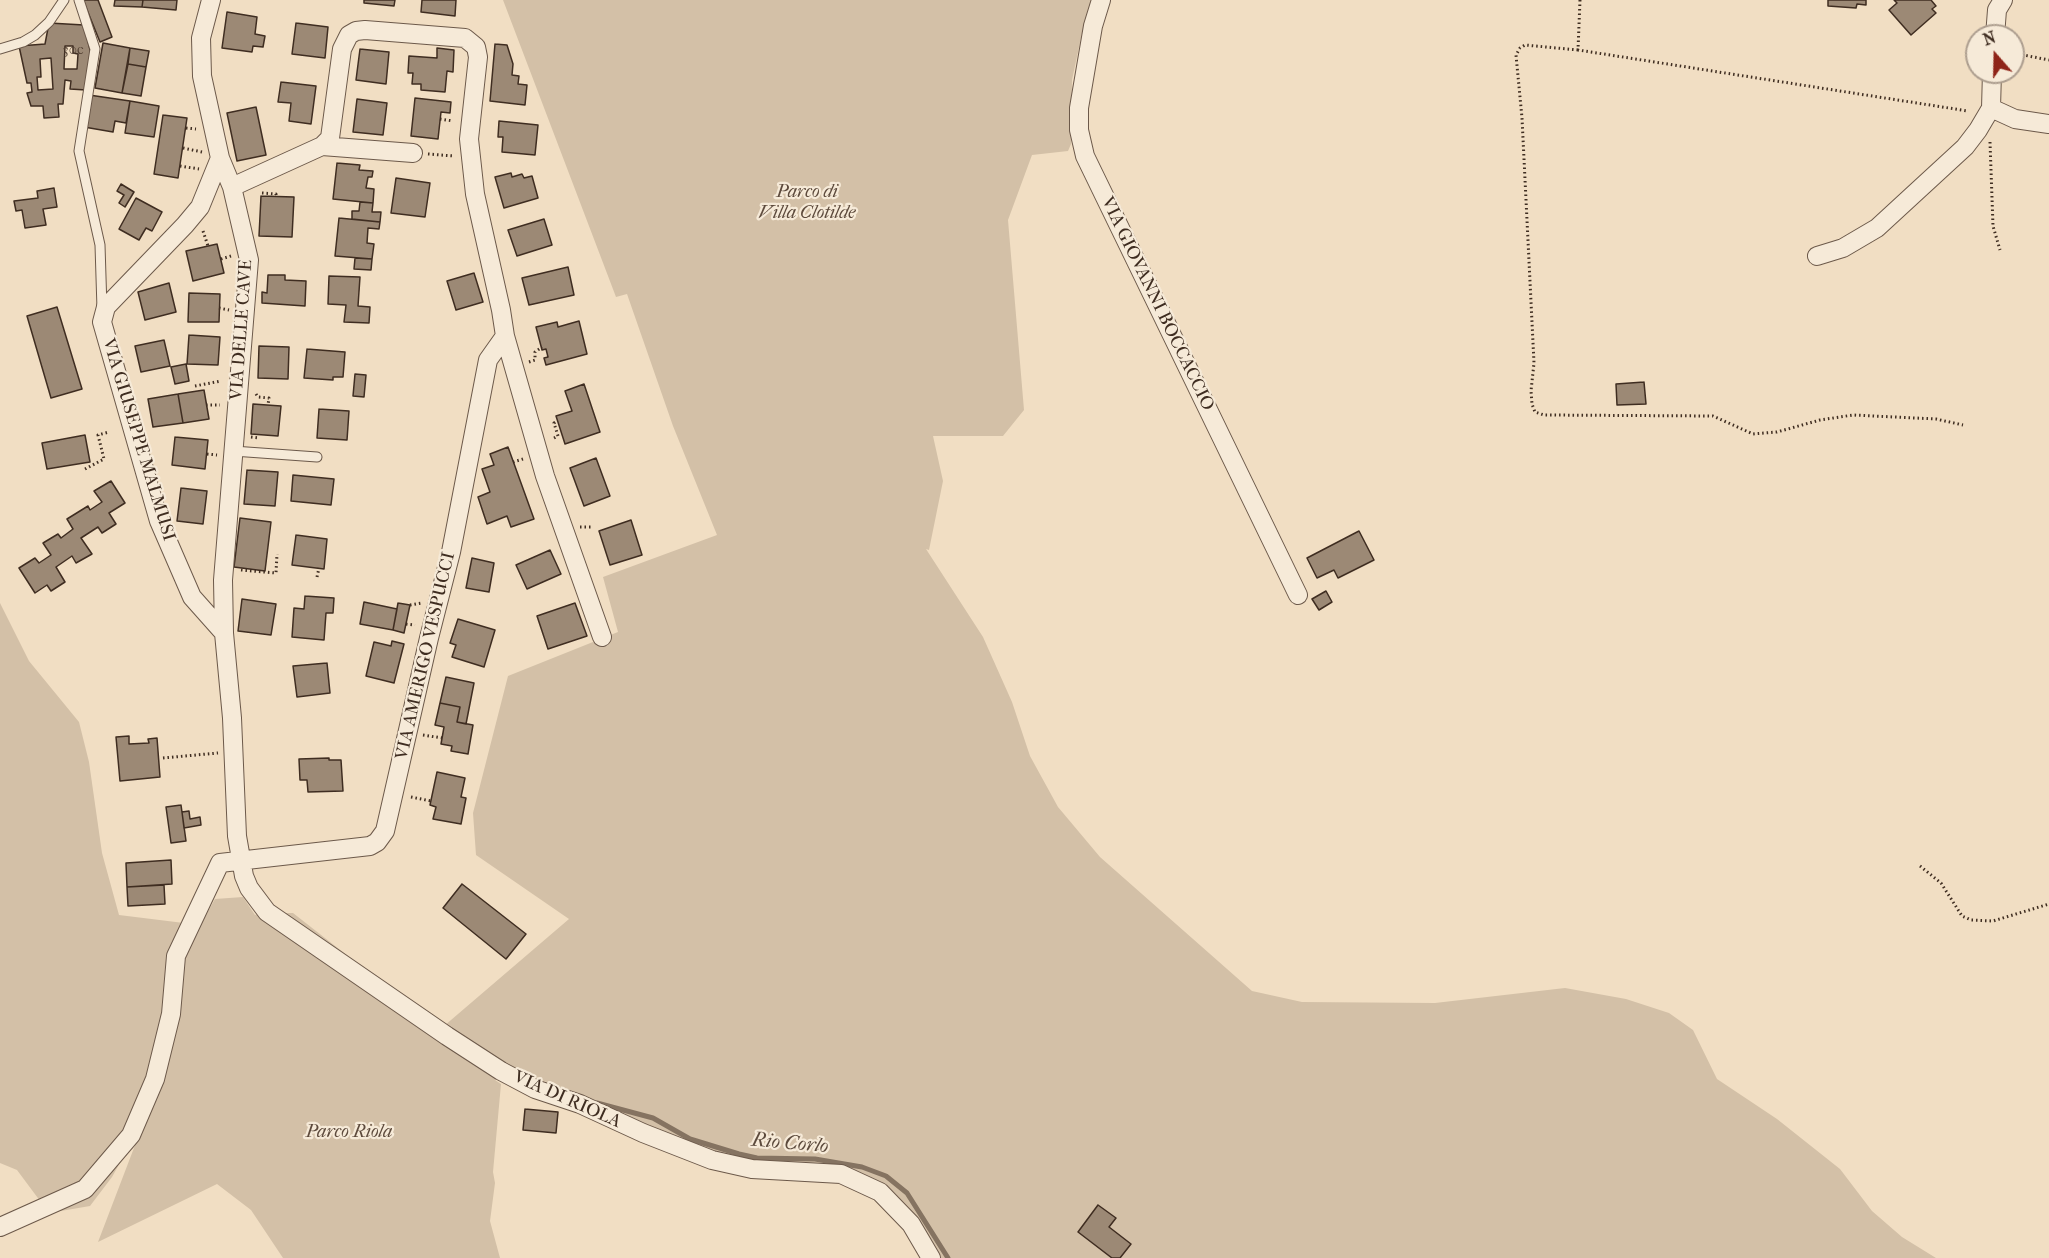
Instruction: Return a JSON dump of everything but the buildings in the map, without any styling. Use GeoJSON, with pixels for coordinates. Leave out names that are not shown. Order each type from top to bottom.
{"type":"FeatureCollection","features":[{"type":"Feature","properties":{"kind":"street"},"geometry":{"type":"LineString","coordinates":[[212,0],[201,36],[200,57],[213,155]]}},
{"type":"Feature","properties":{"kind":"street","name":"VIA GIOVANNI BOCCACCIO"},"geometry":{"type":"LineString","coordinates":[[1101,0],[1093,26],[1079,108],[1079,130],[1085,156],[1298,595]]}},
{"type":"Feature","properties":{"kind":"street"},"geometry":{"type":"LineString","coordinates":[[1995,24],[1996,10],[2003,0]]}},
{"type":"Feature","properties":{"kind":"street"},"geometry":{"type":"LineString","coordinates":[[232,187],[322,146],[330,138],[342,49],[349,35],[365,30],[465,38],[476,47],[478,57],[470,147],[475,194],[505,336],[545,476],[603,637]]}},
{"type":"Feature","properties":{"kind":"street"},"geometry":{"type":"LineString","coordinates":[[1816,256],[1843,248],[1877,228],[1965,147],[1990,108],[1991,84]]}},
{"type":"Feature","properties":{"kind":"street"},"geometry":{"type":"LineString","coordinates":[[1990,108],[2015,119],[2049,124]]}},
{"type":"Feature","properties":{"kind":"street"},"geometry":{"type":"LineString","coordinates":[[322,146],[413,153]]}},
{"type":"Feature","properties":{"kind":"street","name":"VIA GIUSEPPE MALMUSI"},"geometry":{"type":"LineString","coordinates":[[213,155],[206,194],[200,207],[186,225],[106,307],[102,322],[159,521],[192,597],[224,633]]}},
{"type":"Feature","properties":{"kind":"street","name":"VIA DELLE CAVE"},"geometry":{"type":"LineString","coordinates":[[213,155],[232,187],[249,260],[223,593]]}},
{"type":"Feature","properties":{"kind":"street"},"geometry":{"type":"LineString","coordinates":[[206,194],[238,211]]}},
{"type":"Feature","properties":{"kind":"street","name":"VIA AMERIGO VESPUCCI"},"geometry":{"type":"LineString","coordinates":[[0,1227],[85,1189],[131,1135],[155,1079],[171,1014],[176,956],[220,862],[370,846],[377,842],[385,831],[451,552],[488,360],[505,336]]}},
{"type":"Feature","properties":{"kind":"street"},"geometry":{"type":"LineString","coordinates":[[192,597],[223,593],[237,836],[241,859]]}},
{"type":"Feature","properties":{"kind":"street","name":"VIA DI RIOLA"},"geometry":{"type":"LineString","coordinates":[[241,859],[249,888],[267,912],[501,1071],[535,1089],[580,1104],[643,1133],[712,1160],[752,1169],[841,1174],[880,1192],[911,1224],[931,1258]]}},
{"type":"Feature","properties":{"kind":"lane"},"geometry":{"type":"LineString","coordinates":[[0,49],[23,42],[35,35],[49,22],[64,0]]}},
{"type":"Feature","properties":{"kind":"lane"},"geometry":{"type":"LineString","coordinates":[[80,0],[95,49],[79,151],[100,245],[102,322]]}},
{"type":"Feature","properties":{"kind":"lane"},"geometry":{"type":"LineString","coordinates":[[233,451],[317,457]]}},
{"type":"Feature","properties":{"kind":"path"},"geometry":{"type":"LineString","coordinates":[[1578,50],[1580,0]]}},
{"type":"Feature","properties":{"kind":"path"},"geometry":{"type":"LineString","coordinates":[[1963,425],[1936,419],[1853,415],[1820,420],[1777,432],[1753,434],[1713,416],[1544,415],[1535,412],[1531,391],[1534,363],[1522,118],[1516,55],[1525,45],[1578,50],[1976,112],[1990,108]]}},
{"type":"Feature","properties":{"kind":"path"},"geometry":{"type":"LineString","coordinates":[[2025,55],[2049,60]]}},
{"type":"Feature","properties":{"kind":"path"},"geometry":{"type":"LineString","coordinates":[[440,119],[461,122]]}},
{"type":"Feature","properties":{"kind":"path"},"geometry":{"type":"LineString","coordinates":[[1990,139],[1993,225],[2000,250]]}},
{"type":"Feature","properties":{"kind":"path"},"geometry":{"type":"LineString","coordinates":[[183,148],[213,155]]}},
{"type":"Feature","properties":{"kind":"path"},"geometry":{"type":"LineString","coordinates":[[413,153],[459,156]]}},
{"type":"Feature","properties":{"kind":"path"},"geometry":{"type":"LineString","coordinates":[[180,166],[202,169]]}},
{"type":"Feature","properties":{"kind":"path"},"geometry":{"type":"LineString","coordinates":[[202,229],[208,246]]}},
{"type":"Feature","properties":{"kind":"path"},"geometry":{"type":"LineString","coordinates":[[221,259],[234,255]]}},
{"type":"Feature","properties":{"kind":"path"},"geometry":{"type":"LineString","coordinates":[[524,364],[535,360],[535,352],[542,347]]}},
{"type":"Feature","properties":{"kind":"path"},"geometry":{"type":"LineString","coordinates":[[195,386],[229,379]]}},
{"type":"Feature","properties":{"kind":"path"},"geometry":{"type":"LineString","coordinates":[[256,394],[258,397],[268,398],[268,405]]}},
{"type":"Feature","properties":{"kind":"path"},"geometry":{"type":"LineString","coordinates":[[206,405],[227,405]]}},
{"type":"Feature","properties":{"kind":"path"},"geometry":{"type":"LineString","coordinates":[[557,421],[554,423],[558,436]]}},
{"type":"Feature","properties":{"kind":"path"},"geometry":{"type":"LineString","coordinates":[[85,469],[104,459],[98,435],[109,432]]}},
{"type":"Feature","properties":{"kind":"path"},"geometry":{"type":"LineString","coordinates":[[232,570],[276,573],[277,554]]}},
{"type":"Feature","properties":{"kind":"path"},"geometry":{"type":"LineString","coordinates":[[317,577],[319,568]]}},
{"type":"Feature","properties":{"kind":"path"},"geometry":{"type":"LineString","coordinates":[[416,735],[442,738]]}},
{"type":"Feature","properties":{"kind":"path"},"geometry":{"type":"LineString","coordinates":[[163,758],[224,753]]}},
{"type":"Feature","properties":{"kind":"path"},"geometry":{"type":"LineString","coordinates":[[403,795],[431,801]]}},
{"type":"Feature","properties":{"kind":"path"},"geometry":{"type":"LineString","coordinates":[[1920,866],[1941,883],[1962,916],[1971,920],[1993,921],[2049,904]]}},
{"type":"Feature","properties":{"kind":"green space"},"geometry":{"type":"Polygon","coordinates":[[[503,0],[1094,0],[1082,33],[1072,80],[1071,144],[1068,151],[1032,155],[1008,220],[1024,410],[1003,436],[933,436],[943,481],[929,550],[926,549],[983,637],[1012,702],[1030,756],[1058,807],[1100,857],[1252,991],[1302,1002],[1435,1003],[1565,988],[1626,999],[1669,1013],[1693,1030],[1717,1079],[1777,1119],[1840,1169],[1872,1211],[1902,1237],[1936,1258],[935,1258],[864,1179],[775,1170],[670,1142],[570,1090],[498,1065],[495,1080],[501,1084],[493,1172],[495,1183],[490,1221],[500,1258],[283,1258],[251,1210],[217,1184],[98,1242],[137,1140],[134,1138],[112,1177],[90,1206],[49,1213],[17,1170],[0,1163],[0,603],[29,661],[79,722],[89,762],[102,853],[119,915],[200,925],[215,899],[243,897],[255,915],[293,913],[376,978],[444,1026],[569,919],[476,855],[473,813],[508,676],[618,632],[603,577],[717,535],[673,426],[627,294],[616,297],[503,0]]]}},
{"type":"Feature","properties":{"kind":"waterway","name":"Rio Corlo"},"geometry":{"type":"LineString","coordinates":[[597,1103],[653,1118],[690,1139],[739,1154],[757,1158],[815,1159],[862,1167],[886,1176],[907,1193],[948,1258]]}},
{"type":"Feature","properties":{"kind":"park label","name":"Parco di Villa Clotilde"},"geometry":{"type":"Point","coordinates":[807,203]}},
{"type":"Feature","properties":{"kind":"park label","name":"Parco Riola"},"geometry":{"type":"Point","coordinates":[349,1133]}}]}
